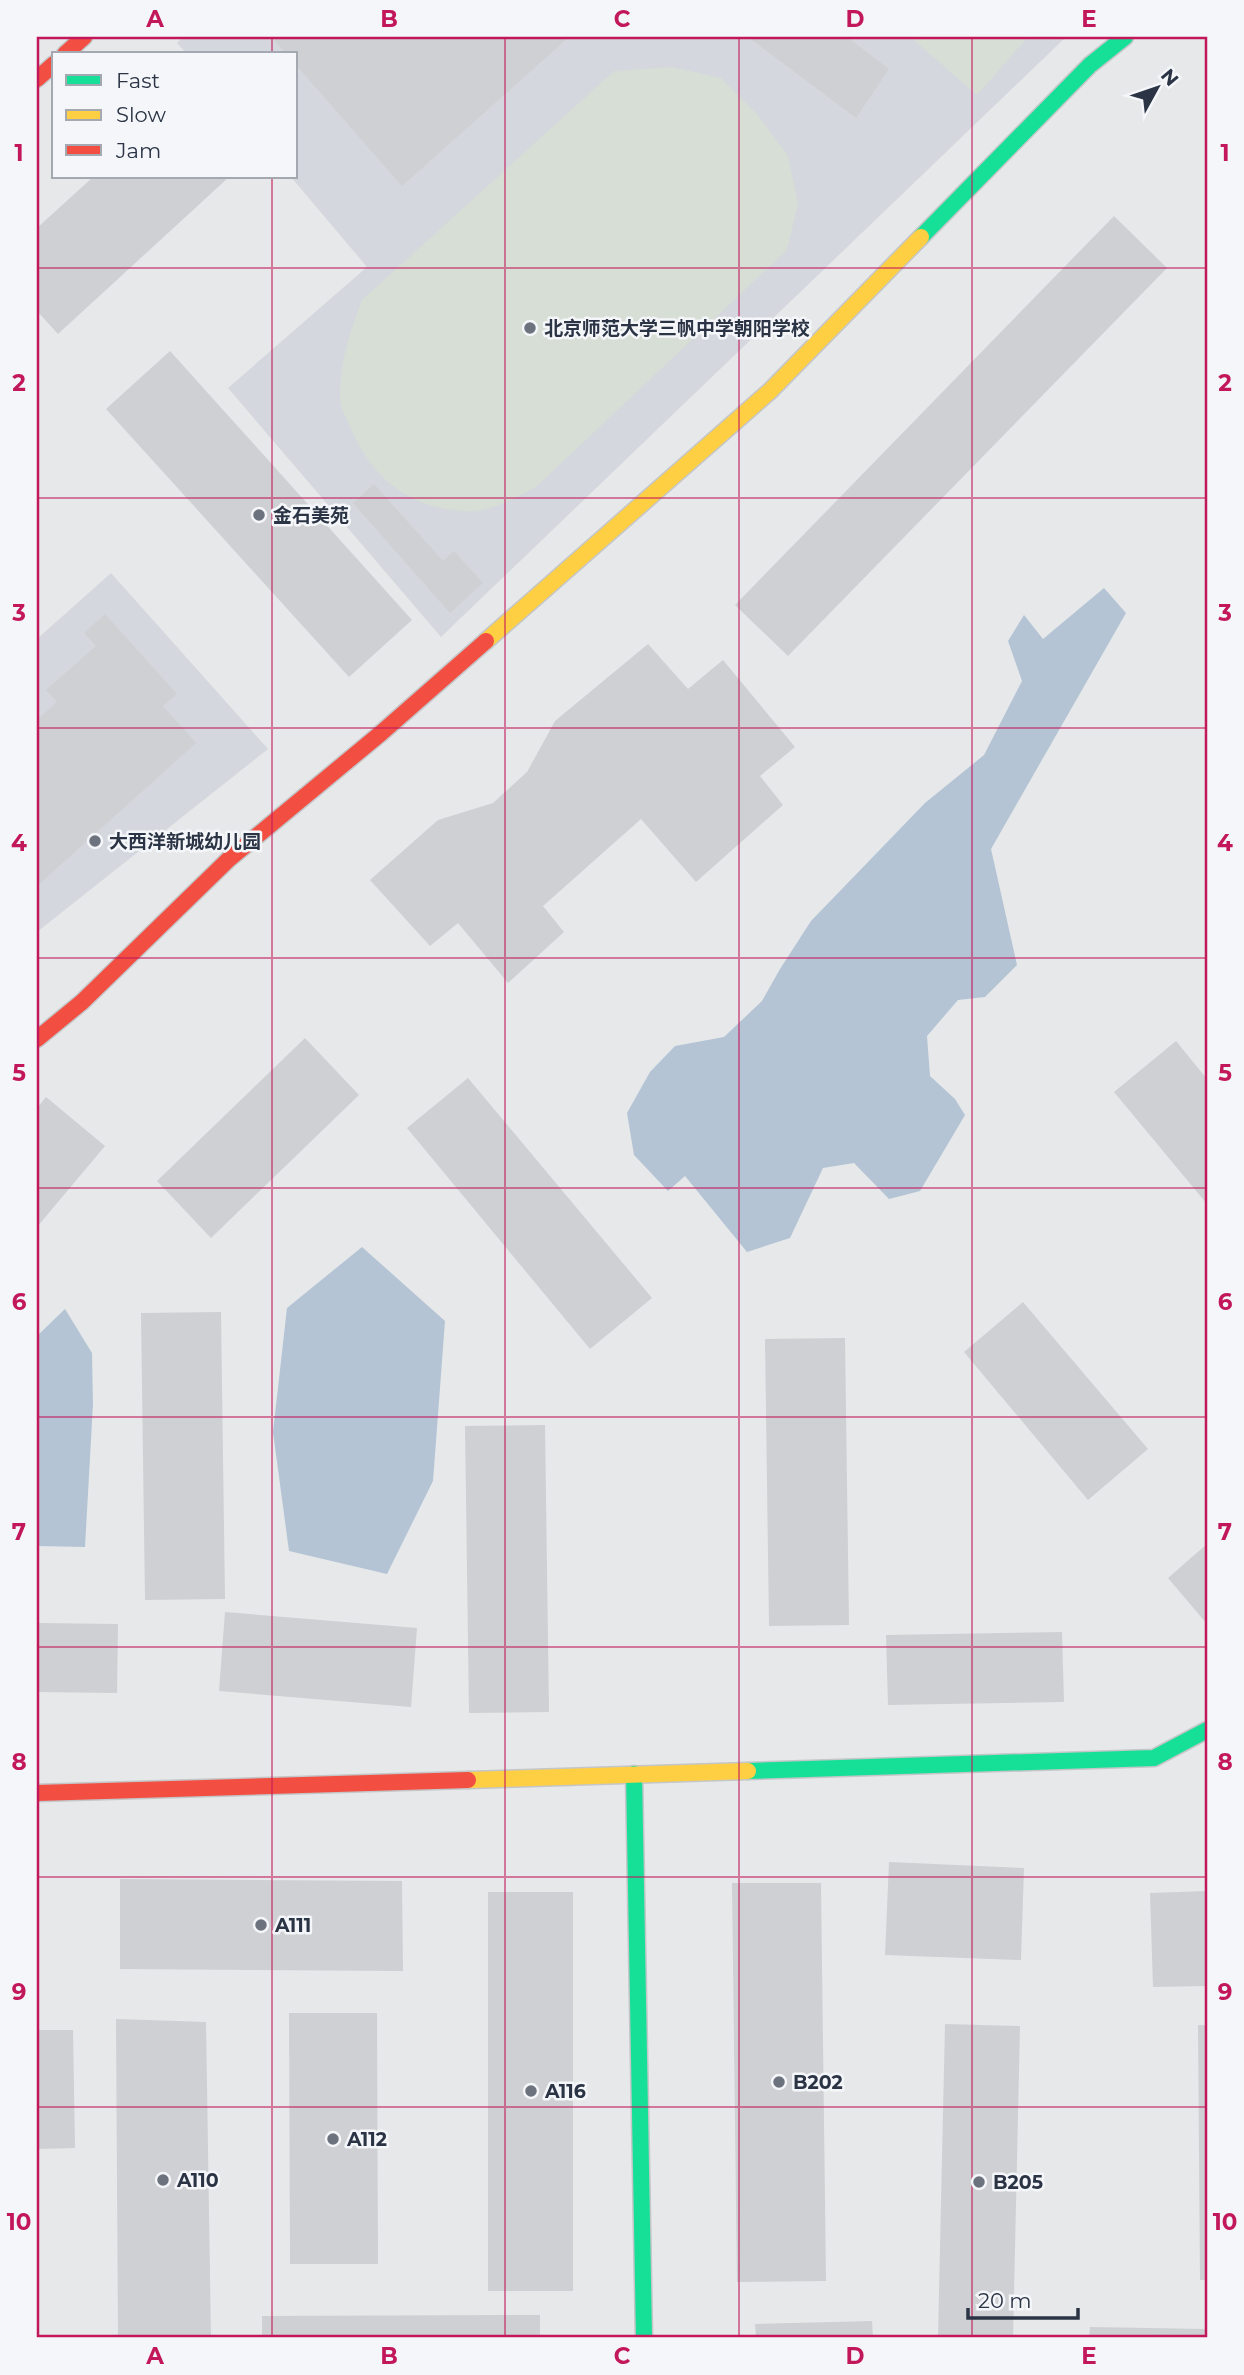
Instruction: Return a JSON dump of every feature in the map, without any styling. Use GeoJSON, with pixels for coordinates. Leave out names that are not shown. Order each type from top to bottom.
{"type":"FeatureCollection","features":[{"type":"Feature","properties":{"kind":"street"},"geometry":{"type":"LineString","coordinates":[[67,52],[85,37]]}},
{"type":"Feature","properties":{"kind":"street"},"geometry":{"type":"LineString","coordinates":[[37,1039],[82,1002],[229,859],[380,734],[770,391],[1090,65],[1125,37]]}},
{"type":"Feature","properties":{"kind":"street"},"geometry":{"type":"LineString","coordinates":[[37,79],[52,66]]}},
{"type":"Feature","properties":{"kind":"street"},"geometry":{"type":"LineString","coordinates":[[37,1793],[1154,1758],[1207,1730]]}},
{"type":"Feature","properties":{"kind":"street"},"geometry":{"type":"LineString","coordinates":[[634,1774],[644,2338]]}},
{"type":"Feature","properties":{"kind":"shaded area","name":"北京师范大学三帆中学朝阳学校"},"geometry":{"type":"Polygon","coordinates":[[[183,37],[1066,37],[441,637],[228,388],[367,267],[292,178],[298,178],[298,52],[185,52],[177,43],[183,37]]]}},
{"type":"Feature","properties":{"kind":"shaded area"},"geometry":{"type":"Polygon","coordinates":[[[910,37],[1028,37],[977,95],[910,37]]]}},
{"type":"Feature","properties":{"kind":"shaded area"},"geometry":{"type":"Polygon","coordinates":[[[672,67],[721,78],[757,114],[788,156],[798,204],[787,250],[536,487],[502,504],[475,511],[446,509],[428,504],[396,488],[370,463],[340,403],[344,360],[362,300],[614,71],[672,67]]]}},
{"type":"Feature","properties":{"kind":"shaded area","name":"大西洋新城幼儿园"},"geometry":{"type":"Polygon","coordinates":[[[111,573],[268,749],[37,932],[37,639],[111,573]]]}},
{"type":"Feature","properties":{"kind":"water"},"geometry":{"type":"Polygon","coordinates":[[[1104,588],[1126,613],[991,849],[1017,965],[985,997],[958,1000],[927,1036],[930,1076],[955,1099],[965,1115],[920,1191],[889,1199],[854,1163],[823,1168],[790,1238],[747,1252],[685,1176],[668,1191],[634,1155],[627,1113],[650,1072],[675,1046],[724,1037],[762,1001],[811,921],[925,803],[984,755],[1022,681],[1008,641],[1024,615],[1043,639],[1104,588]]]}},
{"type":"Feature","properties":{"kind":"water"},"geometry":{"type":"Polygon","coordinates":[[[362,1247],[445,1321],[433,1481],[387,1574],[289,1551],[273,1432],[287,1308],[362,1247]]]}},
{"type":"Feature","properties":{"kind":"water"},"geometry":{"type":"Polygon","coordinates":[[[65,1309],[92,1353],[93,1404],[85,1547],[37,1546],[37,1336],[65,1309]]]}},
{"type":"Feature","properties":{"kind":"building"},"geometry":{"type":"Polygon","coordinates":[[[277,37],[569,37],[402,186],[298,67],[298,52],[284,52],[274,40],[277,37]]]}},
{"type":"Feature","properties":{"kind":"building"},"geometry":{"type":"Polygon","coordinates":[[[748,37],[847,37],[889,69],[856,118],[748,37]]]}},
{"type":"Feature","properties":{"kind":"building"},"geometry":{"type":"Polygon","coordinates":[[[92,178],[228,178],[58,334],[37,311],[37,228],[92,178]]]}},
{"type":"Feature","properties":{"kind":"building"},"geometry":{"type":"Polygon","coordinates":[[[1114,216],[1167,268],[788,656],[735,605],[1114,216]]]}},
{"type":"Feature","properties":{"kind":"building","name":"金石美苑"},"geometry":{"type":"Polygon","coordinates":[[[170,351],[412,620],[349,677],[106,409],[170,351]]]}},
{"type":"Feature","properties":{"kind":"building"},"geometry":{"type":"Polygon","coordinates":[[[374,484],[443,561],[454,551],[483,583],[450,613],[353,503],[374,484]]]}},
{"type":"Feature","properties":{"kind":"building"},"geometry":{"type":"Polygon","coordinates":[[[105,614],[177,694],[163,706],[196,743],[37,886],[37,720],[57,702],[46,690],[96,646],[84,633],[105,614]]]}},
{"type":"Feature","properties":{"kind":"building"},"geometry":{"type":"Polygon","coordinates":[[[648,644],[688,689],[723,660],[795,747],[760,776],[783,805],[696,882],[641,819],[543,906],[564,932],[508,983],[458,923],[430,946],[370,880],[438,820],[493,803],[527,772],[555,721],[648,644]]]}},
{"type":"Feature","properties":{"kind":"building"},"geometry":{"type":"Polygon","coordinates":[[[305,1038],[359,1095],[211,1238],[157,1181],[305,1038]]]}},
{"type":"Feature","properties":{"kind":"building"},"geometry":{"type":"Polygon","coordinates":[[[1176,1041],[1207,1079],[1207,1204],[1114,1092],[1176,1041]]]}},
{"type":"Feature","properties":{"kind":"building"},"geometry":{"type":"Polygon","coordinates":[[[468,1078],[652,1298],[590,1349],[407,1128],[468,1078]]]}},
{"type":"Feature","properties":{"kind":"building"},"geometry":{"type":"Polygon","coordinates":[[[46,1097],[105,1146],[37,1227],[37,1108],[46,1097]]]}},
{"type":"Feature","properties":{"kind":"building"},"geometry":{"type":"Polygon","coordinates":[[[1023,1302],[1148,1449],[1088,1500],[964,1352],[1023,1302]]]}},
{"type":"Feature","properties":{"kind":"building"},"geometry":{"type":"Polygon","coordinates":[[[221,1312],[225,1599],[145,1600],[141,1313],[221,1312]]]}},
{"type":"Feature","properties":{"kind":"building"},"geometry":{"type":"Polygon","coordinates":[[[845,1338],[849,1625],[769,1626],[765,1339],[845,1338]]]}},
{"type":"Feature","properties":{"kind":"building"},"geometry":{"type":"Polygon","coordinates":[[[545,1425],[549,1712],[469,1713],[465,1426],[545,1425]]]}},
{"type":"Feature","properties":{"kind":"building"},"geometry":{"type":"Polygon","coordinates":[[[1207,1544],[1207,1624],[1168,1578],[1207,1544]]]}},
{"type":"Feature","properties":{"kind":"building"},"geometry":{"type":"Polygon","coordinates":[[[225,1612],[417,1628],[411,1707],[219,1691],[225,1612]]]}},
{"type":"Feature","properties":{"kind":"building"},"geometry":{"type":"Polygon","coordinates":[[[37,1623],[118,1624],[117,1693],[37,1692],[37,1623]]]}},
{"type":"Feature","properties":{"kind":"building"},"geometry":{"type":"Polygon","coordinates":[[[1062,1632],[1064,1702],[888,1705],[886,1635],[1062,1632]]]}},
{"type":"Feature","properties":{"kind":"building"},"geometry":{"type":"Polygon","coordinates":[[[889,1862],[1024,1868],[1021,1960],[885,1955],[889,1862]]]}},
{"type":"Feature","properties":{"kind":"building","name":"A111"},"geometry":{"type":"Polygon","coordinates":[[[120,1879],[402,1881],[403,1971],[120,1969],[120,1879]]]}},
{"type":"Feature","properties":{"kind":"building","name":"B202"},"geometry":{"type":"Polygon","coordinates":[[[732,1883],[821,1883],[826,2281],[737,2282],[732,1883]]]}},
{"type":"Feature","properties":{"kind":"building"},"geometry":{"type":"Polygon","coordinates":[[[1207,1891],[1207,1986],[1153,1987],[1150,1893],[1207,1891]]]}},
{"type":"Feature","properties":{"kind":"building","name":"A116"},"geometry":{"type":"Polygon","coordinates":[[[488,1892],[573,1892],[573,2291],[488,2291],[488,1892]]]}},
{"type":"Feature","properties":{"kind":"building","name":"A112"},"geometry":{"type":"Polygon","coordinates":[[[289,2013],[377,2013],[378,2264],[290,2264],[289,2013]]]}},
{"type":"Feature","properties":{"kind":"building","name":"A110"},"geometry":{"type":"Polygon","coordinates":[[[116,2019],[206,2022],[211,2338],[118,2338],[116,2019]]]}},
{"type":"Feature","properties":{"kind":"building","name":"B205"},"geometry":{"type":"Polygon","coordinates":[[[945,2024],[1020,2026],[1013,2338],[938,2338],[945,2024]]]}},
{"type":"Feature","properties":{"kind":"building"},"geometry":{"type":"Polygon","coordinates":[[[1198,2025],[1207,2025],[1207,2280],[1200,2280],[1198,2025]]]}},
{"type":"Feature","properties":{"kind":"building"},"geometry":{"type":"Polygon","coordinates":[[[37,2030],[73,2030],[75,2148],[37,2149],[37,2030]]]}},
{"type":"Feature","properties":{"kind":"building"},"geometry":{"type":"Polygon","coordinates":[[[540,2315],[540,2338],[262,2338],[262,2316],[540,2315]]]}},
{"type":"Feature","properties":{"kind":"building"},"geometry":{"type":"Polygon","coordinates":[[[872,2321],[873,2338],[756,2338],[755,2324],[872,2321]]]}},
{"type":"Feature","properties":{"kind":"building"},"geometry":{"type":"Polygon","coordinates":[[[1090,2327],[1207,2329],[1207,2338],[1089,2338],[1090,2327]]]}},
{"type":"Feature","properties":{"kind":"traffic: fast"},"geometry":{"type":"LineString","coordinates":[[921,237],[1090,65],[1125,37]]}},
{"type":"Feature","properties":{"kind":"traffic: fast"},"geometry":{"type":"LineString","coordinates":[[748,1771],[1154,1758],[1207,1730]]}},
{"type":"Feature","properties":{"kind":"traffic: fast"},"geometry":{"type":"LineString","coordinates":[[634,1774],[644,2338]]}},
{"type":"Feature","properties":{"kind":"traffic: slow"},"geometry":{"type":"LineString","coordinates":[[486,641],[770,391],[921,237]]}},
{"type":"Feature","properties":{"kind":"traffic: slow"},"geometry":{"type":"LineString","coordinates":[[468,1780],[748,1771]]}},
{"type":"Feature","properties":{"kind":"traffic: jam"},"geometry":{"type":"LineString","coordinates":[[67,52],[84,37]]}},
{"type":"Feature","properties":{"kind":"traffic: jam"},"geometry":{"type":"LineString","coordinates":[[37,79],[52,66]]}},
{"type":"Feature","properties":{"kind":"traffic: jam"},"geometry":{"type":"LineString","coordinates":[[37,1039],[82,1002],[229,859],[380,734],[486,641]]}},
{"type":"Feature","properties":{"kind":"traffic: jam"},"geometry":{"type":"LineString","coordinates":[[37,1793],[468,1780]]}},
{"type":"Feature","properties":{"kind":"place","name":"北京师范大学三帆中学朝阳学校"},"geometry":{"type":"Point","coordinates":[530,328]}},
{"type":"Feature","properties":{"kind":"place","name":"金石美苑"},"geometry":{"type":"Point","coordinates":[259,515]}},
{"type":"Feature","properties":{"kind":"place","name":"大西洋新城幼儿园"},"geometry":{"type":"Point","coordinates":[95,841]}},
{"type":"Feature","properties":{"kind":"place","name":"A111"},"geometry":{"type":"Point","coordinates":[261,1925]}},
{"type":"Feature","properties":{"kind":"place","name":"B202"},"geometry":{"type":"Point","coordinates":[779,2082]}},
{"type":"Feature","properties":{"kind":"place","name":"A116"},"geometry":{"type":"Point","coordinates":[531,2091]}},
{"type":"Feature","properties":{"kind":"place","name":"A112"},"geometry":{"type":"Point","coordinates":[333,2139]}},
{"type":"Feature","properties":{"kind":"place","name":"A110"},"geometry":{"type":"Point","coordinates":[163,2180]}},
{"type":"Feature","properties":{"kind":"place","name":"B205"},"geometry":{"type":"Point","coordinates":[979,2182]}}]}
